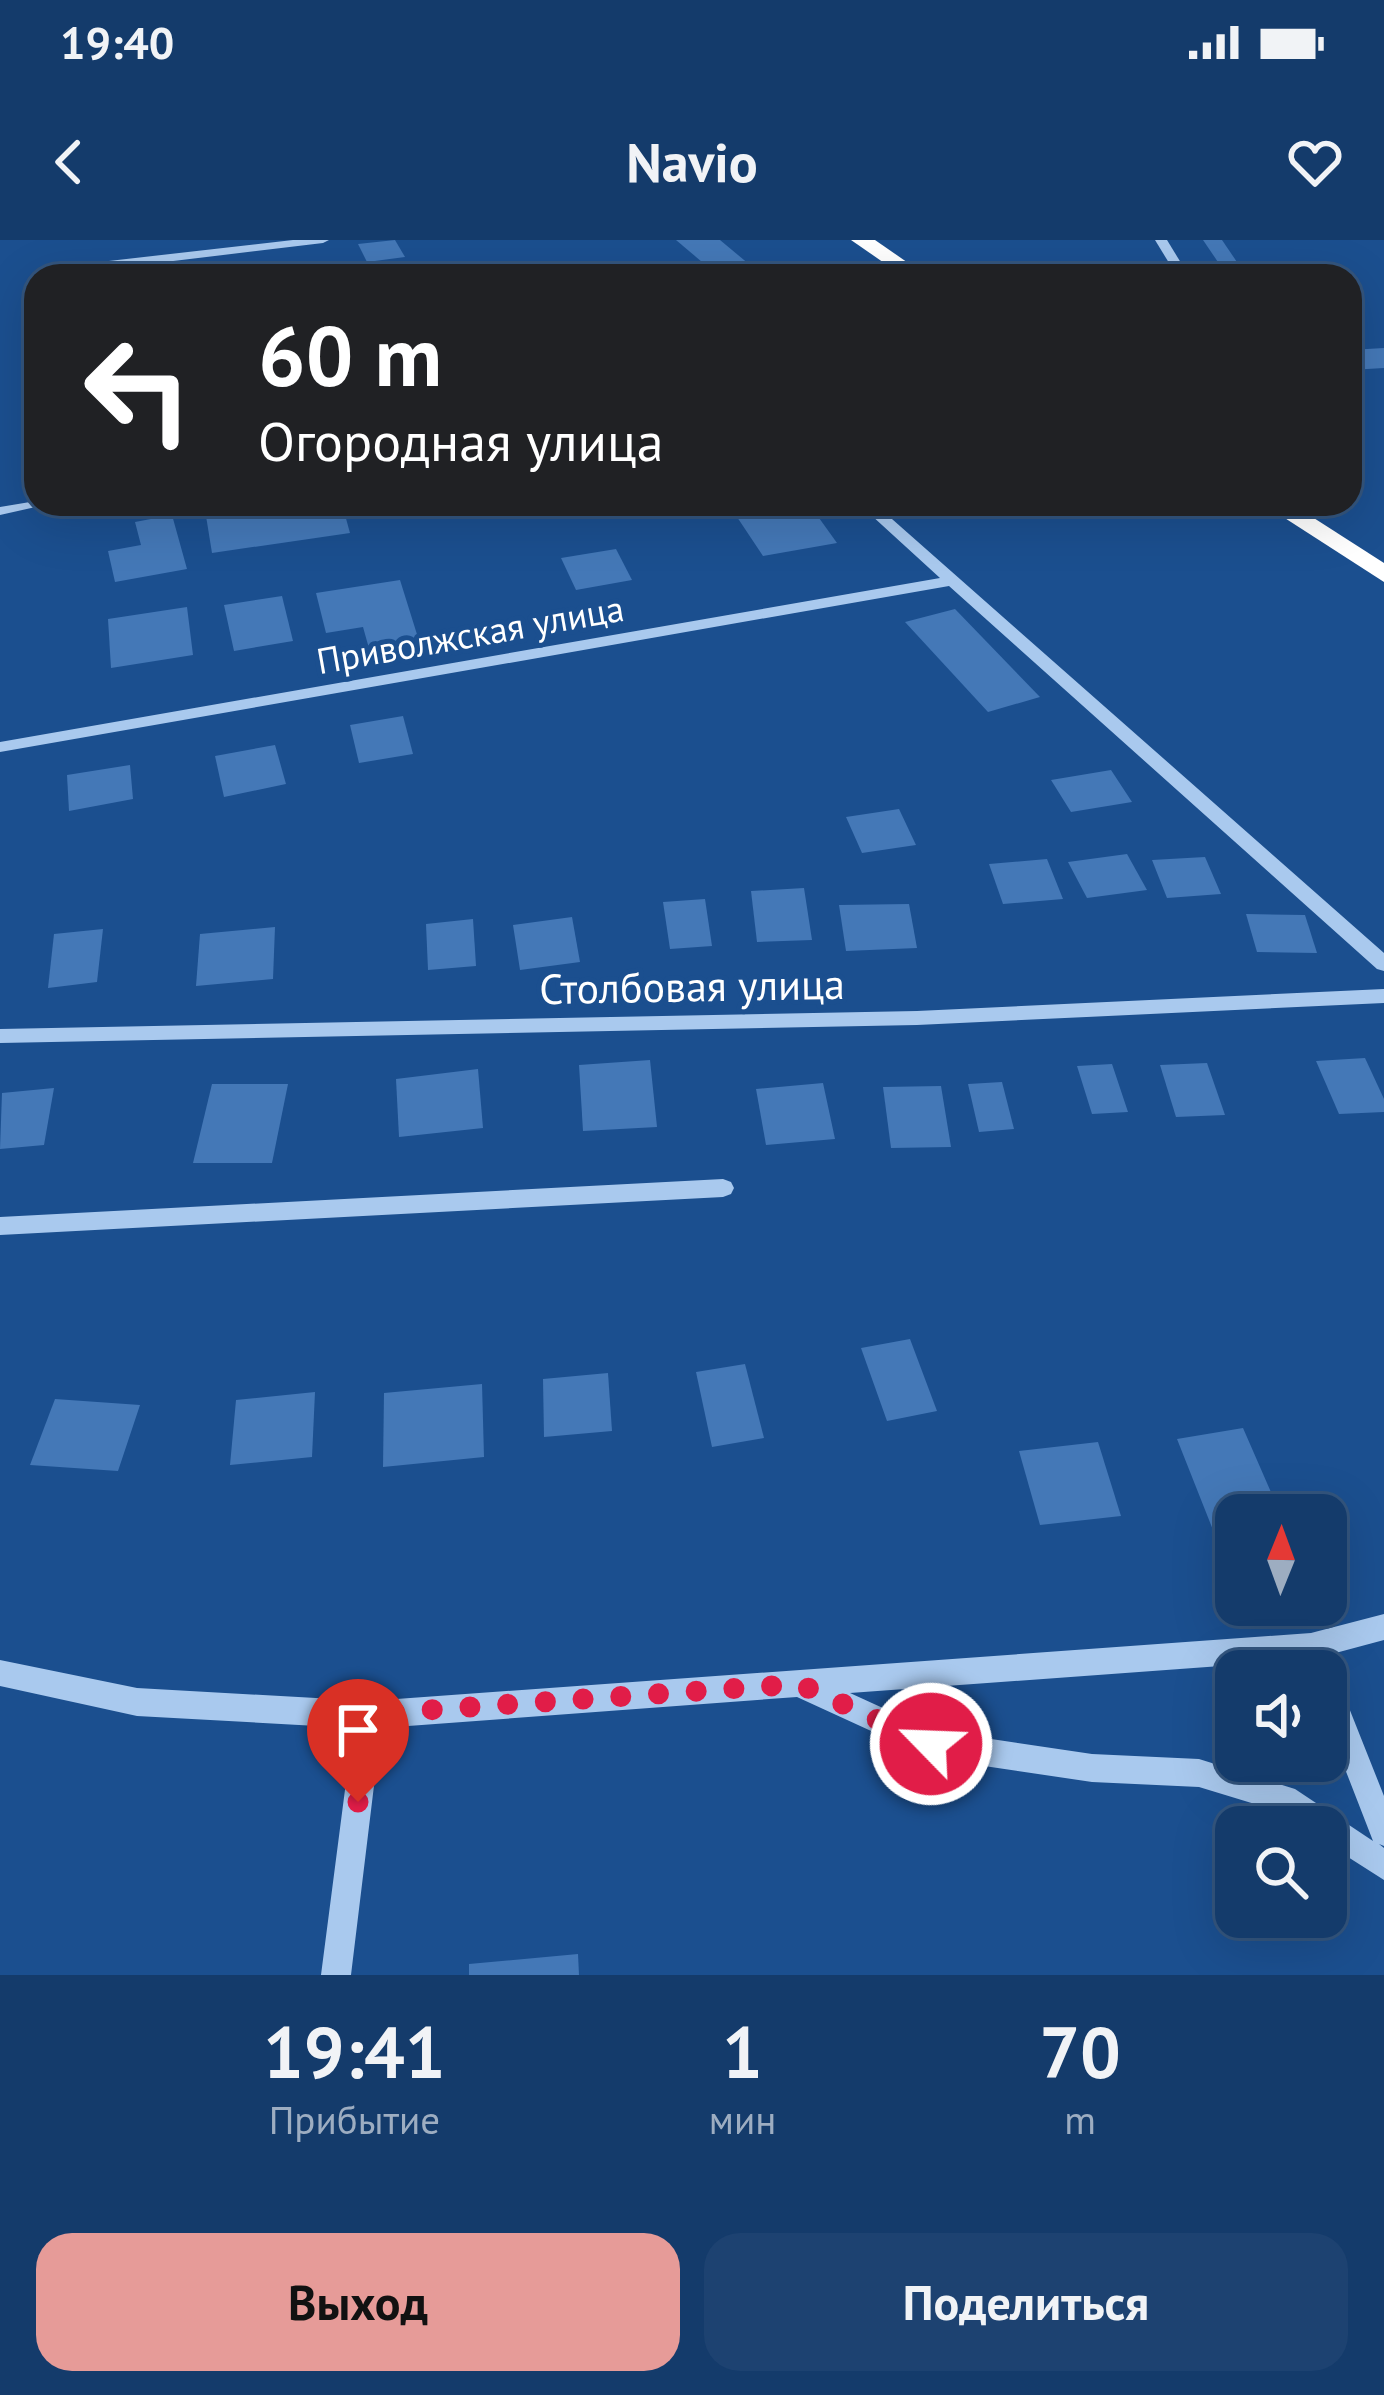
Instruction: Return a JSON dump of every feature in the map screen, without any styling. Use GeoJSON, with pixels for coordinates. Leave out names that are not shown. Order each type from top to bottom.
{"type":"FeatureCollection","features":[{"type":"Feature","properties":{"kind":"highway"},"geometry":{"type":"LineString","coordinates":[[861,240],[898,264]]}},
{"type":"Feature","properties":{"kind":"highway"},"geometry":{"type":"LineString","coordinates":[[1294,516],[1384,574]]}},
{"type":"Feature","properties":{"kind":"street"},"geometry":{"type":"LineString","coordinates":[[117,264],[323,240]]}},
{"type":"Feature","properties":{"kind":"street"},"geometry":{"type":"LineString","coordinates":[[879,516],[1384,964]]}},
{"type":"Feature","properties":{"kind":"street","name":"Приволжская улица"},"geometry":{"type":"LineString","coordinates":[[0,747],[951,581]]}},
{"type":"Feature","properties":{"kind":"street","name":"Столбовая улица"},"geometry":{"type":"LineString","coordinates":[[0,1036],[917,1018],[1384,996]]}},
{"type":"Feature","properties":{"kind":"street"},"geometry":{"type":"LineString","coordinates":[[0,1226],[723,1188]]}},
{"type":"Feature","properties":{"kind":"street"},"geometry":{"type":"LineString","coordinates":[[1336,1650],[1384,1628]]}},
{"type":"Feature","properties":{"kind":"street"},"geometry":{"type":"LineString","coordinates":[[0,1673],[137,1702],[370,1714],[799,1684],[1215,1664]]}},
{"type":"Feature","properties":{"kind":"street"},"geometry":{"type":"LineString","coordinates":[[799,1684],[931,1744],[1092,1768],[1199,1773],[1285,1799],[1384,1865]]}},
{"type":"Feature","properties":{"kind":"street"},"geometry":{"type":"LineString","coordinates":[[336,1975],[370,1714]]}},
{"type":"Feature","properties":{"kind":"street"},"geometry":{"type":"LineString","coordinates":[[1347,1738],[1384,1832]]}},
{"type":"Feature","properties":{"kind":"building"},"geometry":{"type":"Polygon","coordinates":[[[395,240],[405,257],[367,262],[358,244],[395,240]]]}},
{"type":"Feature","properties":{"kind":"building"},"geometry":{"type":"Polygon","coordinates":[[[676,240],[720,240],[749,264],[704,264],[676,240]]]}},
{"type":"Feature","properties":{"kind":"building"},"geometry":{"type":"Polygon","coordinates":[[[1203,240],[1222,240],[1238,264],[1219,264],[1203,240]]]}},
{"type":"Feature","properties":{"kind":"building"},"geometry":{"type":"Polygon","coordinates":[[[1384,348],[1384,368],[1362,369],[1362,349],[1384,348]]]}},
{"type":"Feature","properties":{"kind":"building"},"geometry":{"type":"Polygon","coordinates":[[[172,516],[187,569],[115,582],[108,551],[141,545],[135,522],[172,516]]]}},
{"type":"Feature","properties":{"kind":"building"},"geometry":{"type":"Polygon","coordinates":[[[206,516],[345,516],[350,533],[212,553],[206,516]]]}},
{"type":"Feature","properties":{"kind":"building"},"geometry":{"type":"Polygon","coordinates":[[[736,516],[818,516],[837,543],[763,556],[736,516]]]}},
{"type":"Feature","properties":{"kind":"building"},"geometry":{"type":"Polygon","coordinates":[[[616,549],[632,580],[576,590],[561,558],[616,549]]]}},
{"type":"Feature","properties":{"kind":"building"},"geometry":{"type":"Polygon","coordinates":[[[400,580],[420,644],[370,652],[363,627],[326,633],[316,593],[400,580]]]}},
{"type":"Feature","properties":{"kind":"building"},"geometry":{"type":"Polygon","coordinates":[[[282,596],[293,641],[234,651],[224,605],[282,596]]]}},
{"type":"Feature","properties":{"kind":"building"},"geometry":{"type":"Polygon","coordinates":[[[187,607],[193,655],[111,668],[108,619],[187,607]]]}},
{"type":"Feature","properties":{"kind":"building"},"geometry":{"type":"Polygon","coordinates":[[[955,609],[1040,697],[988,712],[905,622],[955,609]]]}},
{"type":"Feature","properties":{"kind":"building"},"geometry":{"type":"Polygon","coordinates":[[[403,716],[413,754],[359,763],[350,725],[403,716]]]}},
{"type":"Feature","properties":{"kind":"building"},"geometry":{"type":"Polygon","coordinates":[[[275,745],[286,784],[224,797],[215,756],[275,745]]]}},
{"type":"Feature","properties":{"kind":"building"},"geometry":{"type":"Polygon","coordinates":[[[130,765],[133,799],[69,811],[67,775],[130,765]]]}},
{"type":"Feature","properties":{"kind":"building"},"geometry":{"type":"Polygon","coordinates":[[[1111,770],[1132,802],[1071,812],[1051,780],[1111,770]]]}},
{"type":"Feature","properties":{"kind":"building"},"geometry":{"type":"Polygon","coordinates":[[[899,809],[916,845],[862,853],[846,817],[899,809]]]}},
{"type":"Feature","properties":{"kind":"building"},"geometry":{"type":"Polygon","coordinates":[[[1127,854],[1147,890],[1087,898],[1068,862],[1127,854]]]}},
{"type":"Feature","properties":{"kind":"building"},"geometry":{"type":"Polygon","coordinates":[[[1205,857],[1221,894],[1167,898],[1152,860],[1205,857]]]}},
{"type":"Feature","properties":{"kind":"building"},"geometry":{"type":"Polygon","coordinates":[[[1047,859],[1063,899],[1003,904],[989,864],[1047,859]]]}},
{"type":"Feature","properties":{"kind":"building"},"geometry":{"type":"Polygon","coordinates":[[[804,888],[812,940],[757,942],[751,891],[804,888]]]}},
{"type":"Feature","properties":{"kind":"building"},"geometry":{"type":"Polygon","coordinates":[[[705,899],[712,946],[670,949],[663,902],[705,899]]]}},
{"type":"Feature","properties":{"kind":"building"},"geometry":{"type":"Polygon","coordinates":[[[909,904],[917,948],[846,951],[839,905],[909,904]]]}},
{"type":"Feature","properties":{"kind":"building"},"geometry":{"type":"Polygon","coordinates":[[[1246,914],[1305,915],[1317,953],[1257,952],[1246,914]]]}},
{"type":"Feature","properties":{"kind":"building"},"geometry":{"type":"Polygon","coordinates":[[[572,917],[580,962],[520,970],[513,925],[572,917]]]}},
{"type":"Feature","properties":{"kind":"building"},"geometry":{"type":"Polygon","coordinates":[[[473,919],[476,966],[428,970],[426,924],[473,919]]]}},
{"type":"Feature","properties":{"kind":"building"},"geometry":{"type":"Polygon","coordinates":[[[275,927],[273,979],[196,986],[200,934],[275,927]]]}},
{"type":"Feature","properties":{"kind":"building"},"geometry":{"type":"Polygon","coordinates":[[[103,929],[97,982],[48,988],[54,934],[103,929]]]}},
{"type":"Feature","properties":{"kind":"building"},"geometry":{"type":"Polygon","coordinates":[[[1365,1058],[1384,1099],[1384,1112],[1339,1114],[1316,1061],[1365,1058]]]}},
{"type":"Feature","properties":{"kind":"building"},"geometry":{"type":"Polygon","coordinates":[[[650,1060],[657,1127],[583,1131],[579,1065],[650,1060]]]}},
{"type":"Feature","properties":{"kind":"building"},"geometry":{"type":"Polygon","coordinates":[[[1207,1063],[1225,1115],[1176,1117],[1160,1065],[1207,1063]]]}},
{"type":"Feature","properties":{"kind":"building"},"geometry":{"type":"Polygon","coordinates":[[[1112,1064],[1128,1112],[1092,1114],[1077,1066],[1112,1064]]]}},
{"type":"Feature","properties":{"kind":"building"},"geometry":{"type":"Polygon","coordinates":[[[478,1069],[483,1128],[399,1137],[396,1079],[478,1069]]]}},
{"type":"Feature","properties":{"kind":"building"},"geometry":{"type":"Polygon","coordinates":[[[1002,1082],[1014,1129],[979,1132],[968,1084],[1002,1082]]]}},
{"type":"Feature","properties":{"kind":"building"},"geometry":{"type":"Polygon","coordinates":[[[823,1083],[835,1139],[766,1145],[756,1089],[823,1083]]]}},
{"type":"Feature","properties":{"kind":"building"},"geometry":{"type":"Polygon","coordinates":[[[212,1084],[288,1084],[272,1163],[193,1163],[212,1084]]]}},
{"type":"Feature","properties":{"kind":"building"},"geometry":{"type":"Polygon","coordinates":[[[941,1086],[951,1147],[891,1148],[883,1087],[941,1086]]]}},
{"type":"Feature","properties":{"kind":"building"},"geometry":{"type":"Polygon","coordinates":[[[54,1088],[44,1145],[0,1149],[2,1093],[54,1088]]]}},
{"type":"Feature","properties":{"kind":"building"},"geometry":{"type":"Polygon","coordinates":[[[910,1339],[937,1411],[887,1421],[861,1348],[910,1339]]]}},
{"type":"Feature","properties":{"kind":"building"},"geometry":{"type":"Polygon","coordinates":[[[745,1364],[764,1438],[712,1447],[696,1372],[745,1364]]]}},
{"type":"Feature","properties":{"kind":"building"},"geometry":{"type":"Polygon","coordinates":[[[608,1373],[612,1431],[544,1437],[543,1379],[608,1373]]]}},
{"type":"Feature","properties":{"kind":"building"},"geometry":{"type":"Polygon","coordinates":[[[482,1384],[484,1457],[383,1467],[384,1393],[482,1384]]]}},
{"type":"Feature","properties":{"kind":"building"},"geometry":{"type":"Polygon","coordinates":[[[315,1392],[312,1457],[230,1465],[236,1400],[315,1392]]]}},
{"type":"Feature","properties":{"kind":"building"},"geometry":{"type":"Polygon","coordinates":[[[55,1399],[140,1405],[118,1471],[30,1465],[55,1399]]]}},
{"type":"Feature","properties":{"kind":"building"},"geometry":{"type":"Polygon","coordinates":[[[1243,1428],[1272,1494],[1215,1494],[1213,1530],[1177,1439],[1243,1428]]]}},
{"type":"Feature","properties":{"kind":"building"},"geometry":{"type":"Polygon","coordinates":[[[1098,1442],[1121,1516],[1040,1525],[1019,1451],[1098,1442]]]}},
{"type":"Feature","properties":{"kind":"building"},"geometry":{"type":"Polygon","coordinates":[[[578,1954],[579,1975],[469,1975],[469,1964],[578,1954]]]}},
{"type":"Feature","properties":{"kind":"route"},"geometry":{"type":"LineString","coordinates":[[358,1802],[370,1714],[799,1684],[931,1744]]}}]}
